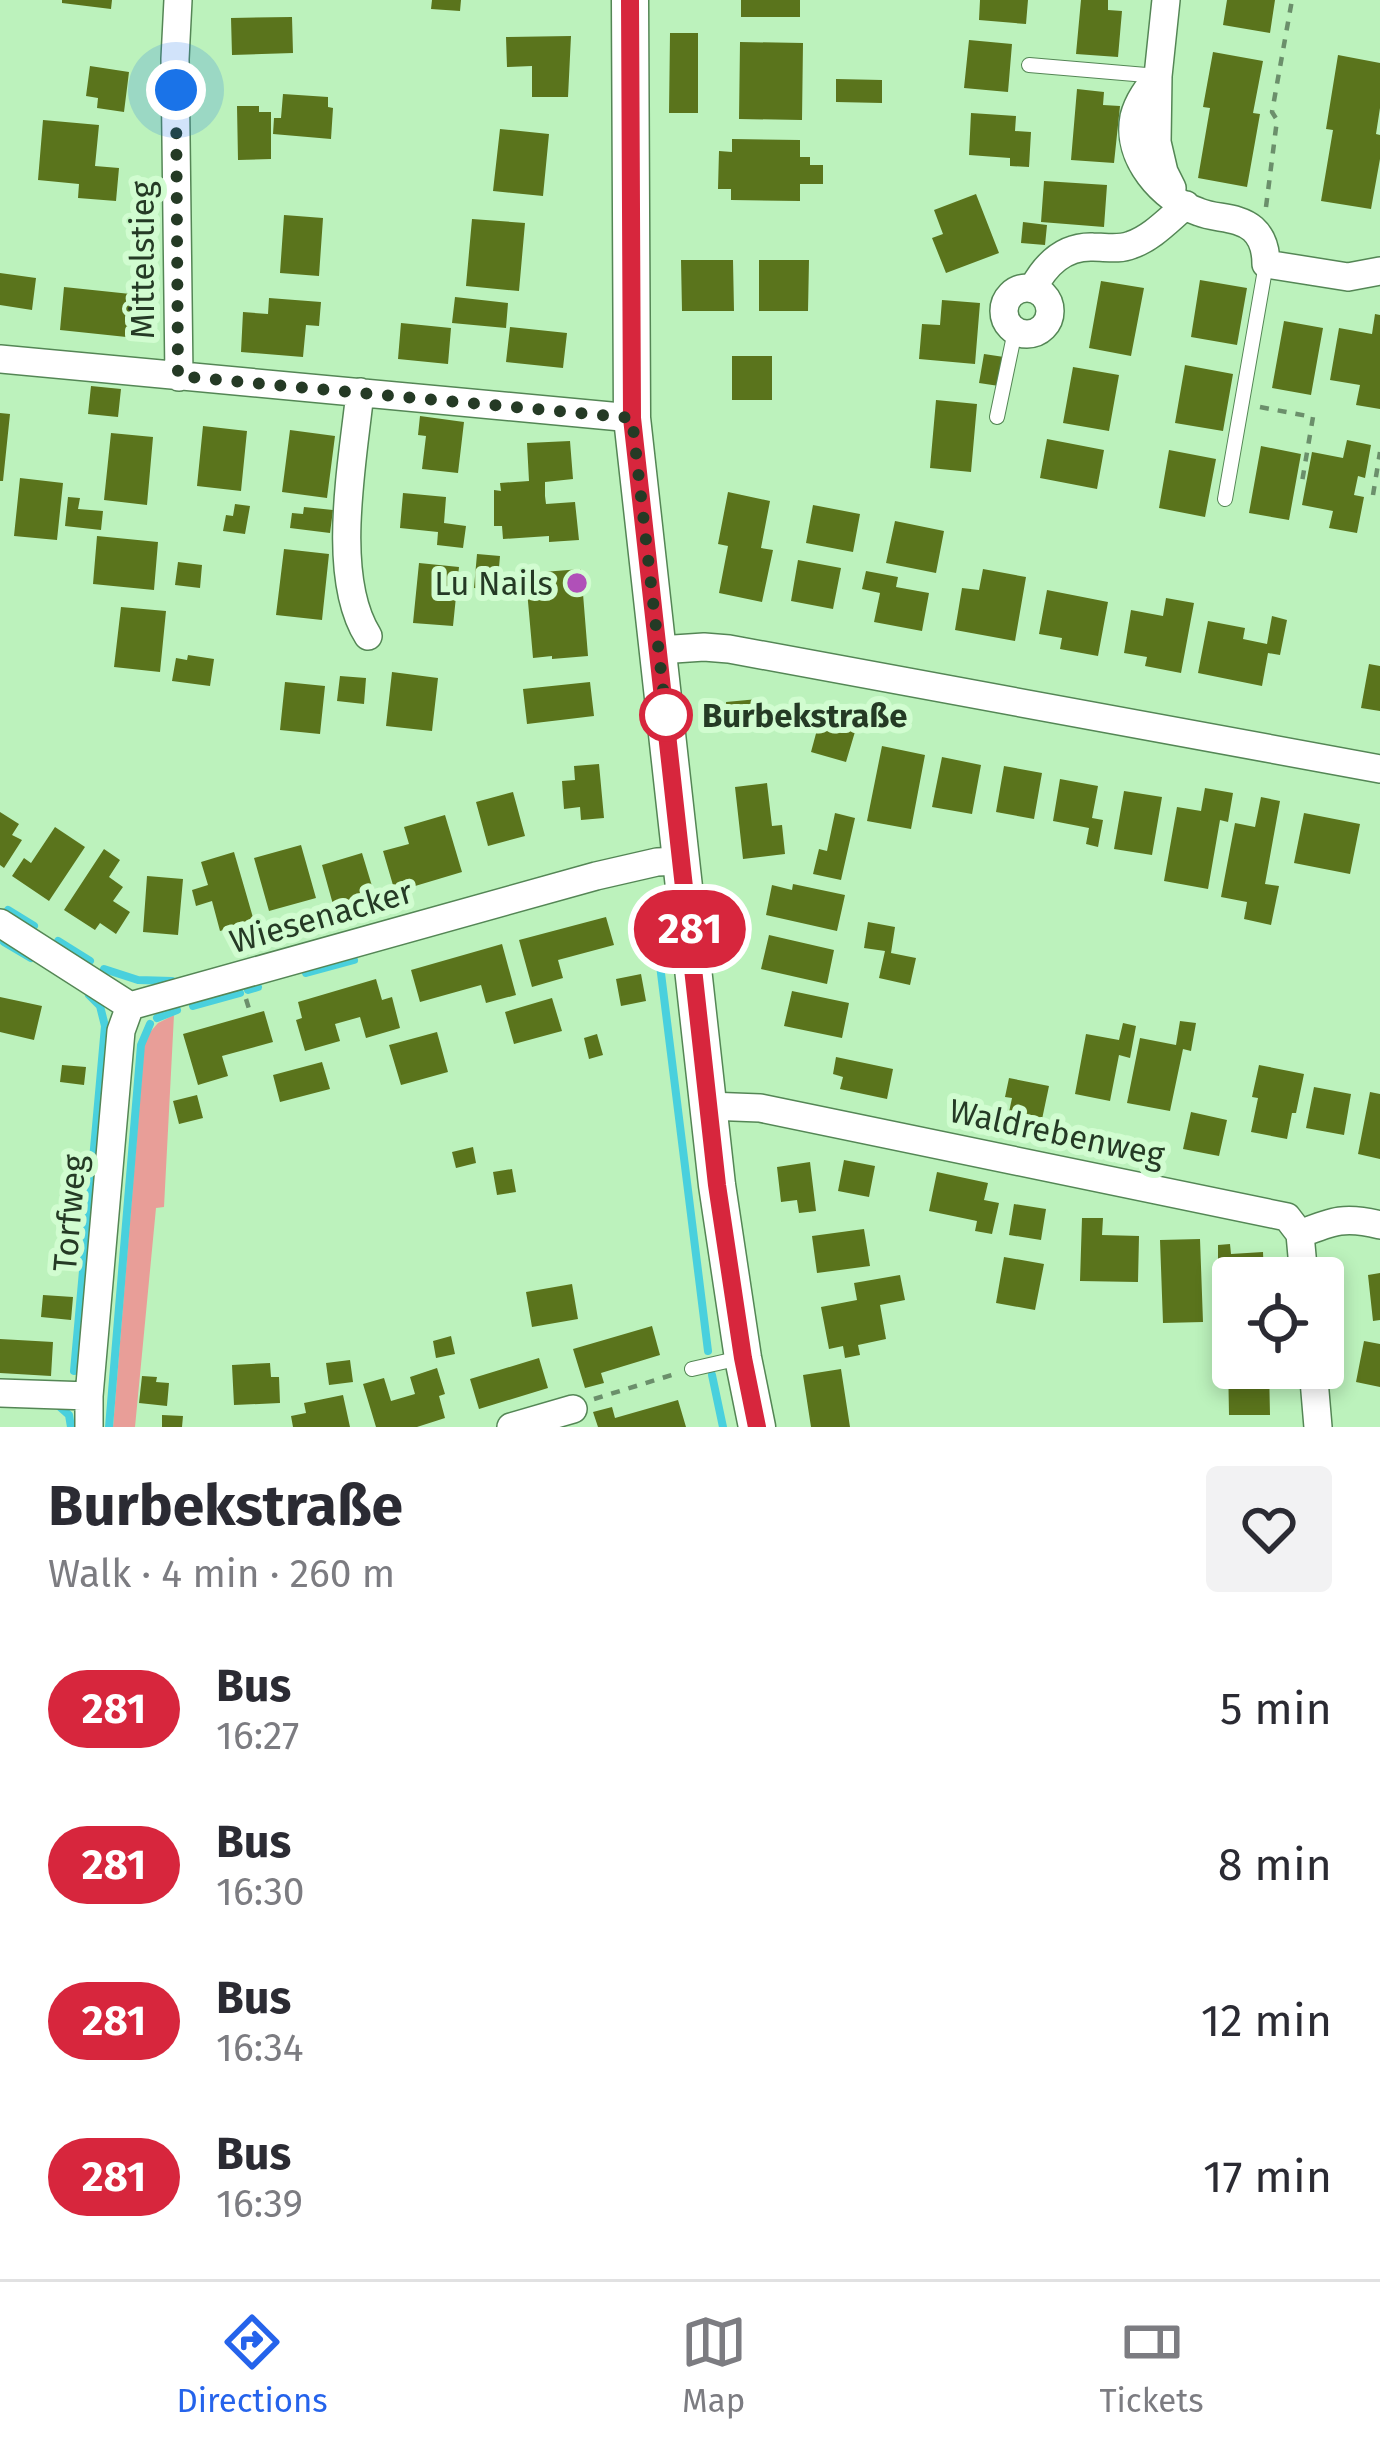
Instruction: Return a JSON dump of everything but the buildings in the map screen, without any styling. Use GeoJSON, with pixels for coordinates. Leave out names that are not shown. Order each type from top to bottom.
{"type":"FeatureCollection","features":[{"type":"Feature","properties":{"kind":"street","name":"Mittelstieg"},"geometry":{"type":"LineString","coordinates":[[178,0],[172,376],[632,418]]}},
{"type":"Feature","properties":{"kind":"street"},"geometry":{"type":"LineString","coordinates":[[630,0],[632,418],[717,1185],[757,1427]]}},
{"type":"Feature","properties":{"kind":"street"},"geometry":{"type":"LineString","coordinates":[[1166,0],[1158,76],[1134,119],[1133,141],[1149,174],[1163,191],[1197,212],[1240,221],[1257,233],[1267,264],[1348,277],[1380,271]]}},
{"type":"Feature","properties":{"kind":"street"},"geometry":{"type":"LineString","coordinates":[[1015,331],[1005,317],[1007,298],[1021,288],[1034,288],[1056,259],[1071,249],[1135,244],[1186,205]]}},
{"type":"Feature","properties":{"kind":"street"},"geometry":{"type":"LineString","coordinates":[[0,359],[172,376]]}},
{"type":"Feature","properties":{"kind":"street"},"geometry":{"type":"LineString","coordinates":[[360,392],[347,549],[355,616],[368,636]]}},
{"type":"Feature","properties":{"kind":"street"},"geometry":{"type":"LineString","coordinates":[[659,650],[729,649],[1380,769]]}},
{"type":"Feature","properties":{"kind":"street","name":"Wiesenacker"},"geometry":{"type":"LineString","coordinates":[[130,1006],[596,876],[682,861]]}},
{"type":"Feature","properties":{"kind":"street"},"geometry":{"type":"LineString","coordinates":[[0,923],[130,1006]]}},
{"type":"Feature","properties":{"kind":"street","name":"Torfweg"},"geometry":{"type":"LineString","coordinates":[[89,1427],[121,1031],[130,1006]]}},
{"type":"Feature","properties":{"kind":"street","name":"Waldrebenweg"},"geometry":{"type":"LineString","coordinates":[[708,1106],[760,1108],[1287,1217],[1300,1234]]}},
{"type":"Feature","properties":{"kind":"street"},"geometry":{"type":"LineString","coordinates":[[1302,1257],[1300,1234],[1353,1218],[1380,1225]]}},
{"type":"Feature","properties":{"kind":"street"},"geometry":{"type":"LineString","coordinates":[[1315,1389],[1318,1427]]}},
{"type":"Feature","properties":{"kind":"street"},"geometry":{"type":"LineString","coordinates":[[0,1393],[89,1396]]}},
{"type":"Feature","properties":{"kind":"street"},"geometry":{"type":"LineString","coordinates":[[511,1427],[573,1409]]}},
{"type":"Feature","properties":{"kind":"lane"},"geometry":{"type":"LineString","coordinates":[[1028,65],[1158,76]]}},
{"type":"Feature","properties":{"kind":"lane"},"geometry":{"type":"LineString","coordinates":[[1225,499],[1267,264]]}},
{"type":"Feature","properties":{"kind":"lane"},"geometry":{"type":"LineString","coordinates":[[997,417],[1015,331]]}},
{"type":"Feature","properties":{"kind":"lane"},"geometry":{"type":"LineString","coordinates":[[692,1369],[743,1358]]}},
{"type":"Feature","properties":{"kind":"path"},"geometry":{"type":"LineString","coordinates":[[1257,233],[1264,217],[1277,120],[1272,112],[1292,0]]}},
{"type":"Feature","properties":{"kind":"path"},"geometry":{"type":"LineString","coordinates":[[1242,404],[1313,417],[1302,482]]}},
{"type":"Feature","properties":{"kind":"path"},"geometry":{"type":"LineString","coordinates":[[1372,494],[1380,452]]}},
{"type":"Feature","properties":{"kind":"path"},"geometry":{"type":"LineString","coordinates":[[573,1409],[692,1369]]}},
{"type":"Feature","properties":{"kind":"shaded area"},"geometry":{"type":"Polygon","coordinates":[[[174,1015],[164,1207],[156,1208],[135,1427],[113,1427],[145,1038],[158,1023],[174,1015]]]}},
{"type":"Feature","properties":{"kind":"waterway"},"geometry":{"type":"LineString","coordinates":[[653,909],[708,1351]]}},
{"type":"Feature","properties":{"kind":"waterway"},"geometry":{"type":"LineString","coordinates":[[8,910],[34,926]]}},
{"type":"Feature","properties":{"kind":"waterway"},"geometry":{"type":"LineString","coordinates":[[58,941],[90,961]]}},
{"type":"Feature","properties":{"kind":"waterway"},"geometry":{"type":"LineString","coordinates":[[4,942],[31,958]]}},
{"type":"Feature","properties":{"kind":"waterway"},"geometry":{"type":"LineString","coordinates":[[306,973],[354,960]]}},
{"type":"Feature","properties":{"kind":"waterway"},"geometry":{"type":"LineString","coordinates":[[104,969],[138,980],[172,981]]}},
{"type":"Feature","properties":{"kind":"waterway"},"geometry":{"type":"LineString","coordinates":[[248,990],[258,987]]}},
{"type":"Feature","properties":{"kind":"waterway"},"geometry":{"type":"LineString","coordinates":[[193,1006],[240,993]]}},
{"type":"Feature","properties":{"kind":"waterway"},"geometry":{"type":"LineString","coordinates":[[74,1371],[105,1026],[100,1006],[89,995]]}},
{"type":"Feature","properties":{"kind":"waterway"},"geometry":{"type":"LineString","coordinates":[[157,1018],[177,1010]]}},
{"type":"Feature","properties":{"kind":"waterway"},"geometry":{"type":"LineString","coordinates":[[109,1427],[141,1045],[150,1024]]}},
{"type":"Feature","properties":{"kind":"waterway"},"geometry":{"type":"LineString","coordinates":[[712,1375],[723,1427]]}},
{"type":"Feature","properties":{"kind":"waterway"},"geometry":{"type":"LineString","coordinates":[[60,1407],[69,1415],[71,1427]]}},
{"type":"Feature","properties":{"kind":"bus line","name":"281"},"geometry":{"type":"LineString","coordinates":[[630,0],[632,418],[717,1185],[757,1427]]}},
{"type":"Feature","properties":{"kind":"place","name":"Lu Nails"},"geometry":{"type":"Point","coordinates":[577,583]}},
{"type":"Feature","properties":{"kind":"place","name":"Burbekstraße"},"geometry":{"type":"Point","coordinates":[666,715]}},
{"type":"Feature","properties":{"kind":"route"},"geometry":{"type":"LineString","coordinates":[[176,90],[178,376],[632,418],[666,715]]}}]}
